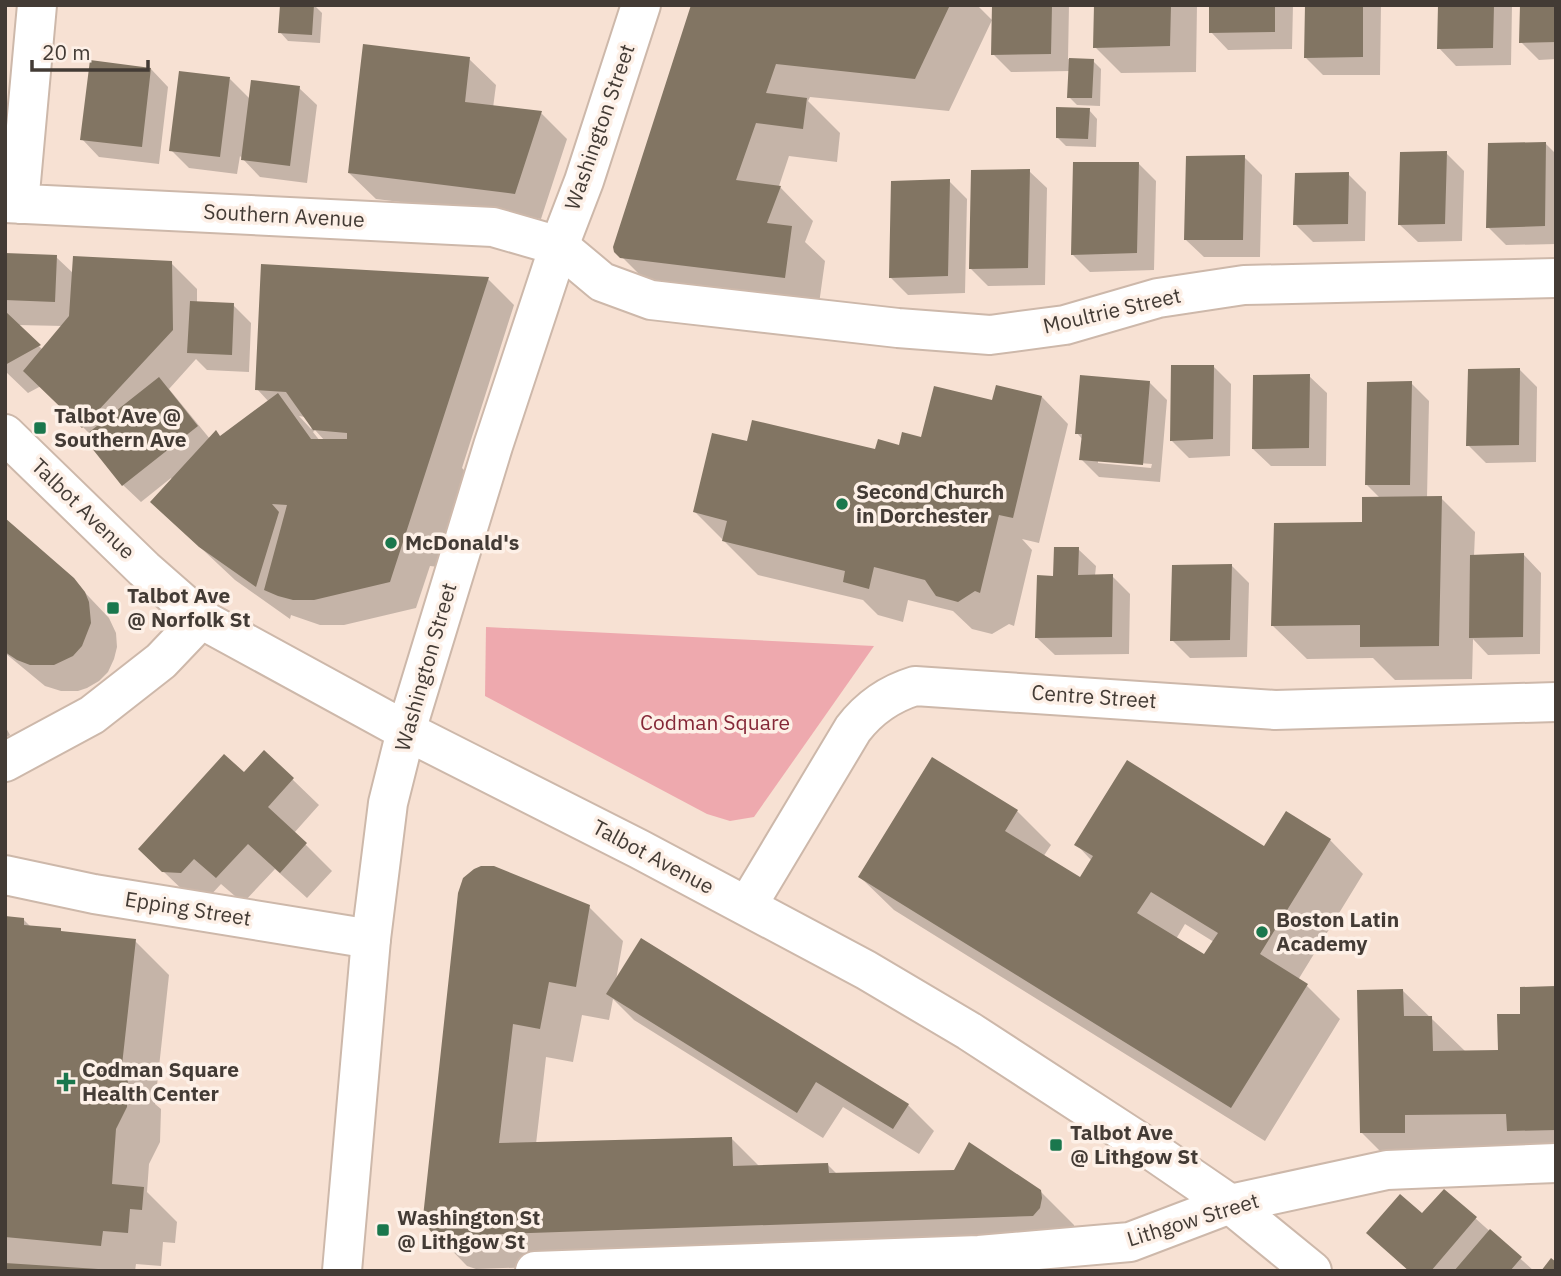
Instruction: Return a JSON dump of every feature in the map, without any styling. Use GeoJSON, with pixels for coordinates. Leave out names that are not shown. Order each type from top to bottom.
{"type":"FeatureCollection","features":[{"type":"Feature","properties":{"kind":"street"},"geometry":{"type":"LineString","coordinates":[[12,203],[37,5]]}},
{"type":"Feature","properties":{"kind":"street","name":"Washington Street"},"geometry":{"type":"LineString","coordinates":[[342,1271],[371,939],[388,803],[406,730],[493,446],[641,5]]}},
{"type":"Feature","properties":{"kind":"street","name":"Southern Avenue"},"geometry":{"type":"LineString","coordinates":[[12,203],[492,227],[559,246]]}},
{"type":"Feature","properties":{"kind":"street","name":"Moultrie Street"},"geometry":{"type":"LineString","coordinates":[[559,246],[602,282],[651,300],[898,328],[990,335],[1065,325],[1158,298],[1244,285],[1556,278]]}},
{"type":"Feature","properties":{"kind":"street","name":"Talbot Avenue"},"geometry":{"type":"LineString","coordinates":[[5,434],[144,569],[201,619],[406,730],[866,970],[969,1031],[1141,1143],[1230,1205],[1312,1271]]}},
{"type":"Feature","properties":{"kind":"street"},"geometry":{"type":"LineString","coordinates":[[5,762],[92,715],[161,661],[201,619]]}},
{"type":"Feature","properties":{"kind":"street","name":"Centre Street"},"geometry":{"type":"LineString","coordinates":[[747,906],[845,740],[861,719],[883,700],[915,686],[1275,710],[1556,702]]}},
{"type":"Feature","properties":{"kind":"street","name":"Epping Street"},"geometry":{"type":"LineString","coordinates":[[5,875],[94,894],[371,939]]}},
{"type":"Feature","properties":{"kind":"street","name":"Lithgow Street"},"geometry":{"type":"LineString","coordinates":[[534,1271],[979,1255],[1130,1242],[1230,1205],[1387,1170],[1556,1163]]}},
{"type":"Feature","properties":{"kind":"green space","name":"Codman Square"},"geometry":{"type":"Polygon","coordinates":[[[486,627],[874,646],[754,817],[730,821],[707,814],[485,696],[486,627]]]}},
{"type":"Feature","properties":{"kind":"building"},"geometry":{"type":"Polygon","coordinates":[[[280,5],[314,5],[312,35],[278,33],[280,5]]]}},
{"type":"Feature","properties":{"kind":"building"},"geometry":{"type":"Polygon","coordinates":[[[691,5],[950,5],[915,79],[776,64],[766,93],[807,98],[803,129],[756,123],[736,180],[781,186],[767,223],[792,226],[785,278],[620,258],[614,252],[613,247],[691,5]]]}},
{"type":"Feature","properties":{"kind":"building"},"geometry":{"type":"Polygon","coordinates":[[[992,5],[1052,5],[1051,54],[991,55],[992,5]]]}},
{"type":"Feature","properties":{"kind":"building"},"geometry":{"type":"Polygon","coordinates":[[[1094,5],[1171,5],[1170,46],[1093,48],[1094,5]]]}},
{"type":"Feature","properties":{"kind":"building"},"geometry":{"type":"Polygon","coordinates":[[[1209,5],[1275,5],[1275,32],[1209,33],[1209,5]]]}},
{"type":"Feature","properties":{"kind":"building"},"geometry":{"type":"Polygon","coordinates":[[[1305,5],[1363,5],[1363,57],[1304,58],[1305,5]]]}},
{"type":"Feature","properties":{"kind":"building"},"geometry":{"type":"Polygon","coordinates":[[[1438,5],[1494,5],[1493,48],[1437,49],[1438,5]]]}},
{"type":"Feature","properties":{"kind":"building"},"geometry":{"type":"Polygon","coordinates":[[[1520,5],[1556,5],[1556,42],[1519,43],[1520,5]]]}},
{"type":"Feature","properties":{"kind":"building"},"geometry":{"type":"Polygon","coordinates":[[[363,44],[470,57],[465,102],[542,111],[515,194],[348,173],[363,44]]]}},
{"type":"Feature","properties":{"kind":"building"},"geometry":{"type":"Polygon","coordinates":[[[1069,58],[1094,59],[1092,98],[1067,98],[1069,58]]]}},
{"type":"Feature","properties":{"kind":"building"},"geometry":{"type":"Polygon","coordinates":[[[90,60],[151,68],[142,147],[80,140],[90,60]]]}},
{"type":"Feature","properties":{"kind":"building"},"geometry":{"type":"Polygon","coordinates":[[[179,71],[230,77],[220,157],[169,151],[179,71]]]}},
{"type":"Feature","properties":{"kind":"building"},"geometry":{"type":"Polygon","coordinates":[[[251,80],[300,86],[290,166],[241,160],[251,80]]]}},
{"type":"Feature","properties":{"kind":"building"},"geometry":{"type":"Polygon","coordinates":[[[1056,107],[1090,108],[1088,139],[1056,138],[1056,107]]]}},
{"type":"Feature","properties":{"kind":"building"},"geometry":{"type":"Polygon","coordinates":[[[1546,142],[1545,226],[1486,228],[1488,143],[1546,142]]]}},
{"type":"Feature","properties":{"kind":"building"},"geometry":{"type":"Polygon","coordinates":[[[1447,151],[1445,224],[1398,225],[1400,152],[1447,151]]]}},
{"type":"Feature","properties":{"kind":"building"},"geometry":{"type":"Polygon","coordinates":[[[1245,155],[1243,240],[1184,240],[1186,156],[1245,155]]]}},
{"type":"Feature","properties":{"kind":"building"},"geometry":{"type":"Polygon","coordinates":[[[1073,162],[1139,162],[1137,253],[1071,255],[1073,162]]]}},
{"type":"Feature","properties":{"kind":"building"},"geometry":{"type":"Polygon","coordinates":[[[1030,169],[1028,268],[969,269],[971,170],[1030,169]]]}},
{"type":"Feature","properties":{"kind":"building"},"geometry":{"type":"Polygon","coordinates":[[[1349,172],[1348,224],[1293,225],[1295,173],[1349,172]]]}},
{"type":"Feature","properties":{"kind":"building"},"geometry":{"type":"Polygon","coordinates":[[[950,179],[948,276],[889,278],[891,181],[950,179]]]}},
{"type":"Feature","properties":{"kind":"building"},"geometry":{"type":"Polygon","coordinates":[[[5,253],[57,255],[55,302],[5,300],[5,253]]]}},
{"type":"Feature","properties":{"kind":"building"},"geometry":{"type":"Polygon","coordinates":[[[73,256],[172,261],[173,330],[82,428],[23,371],[69,316],[73,256]]]}},
{"type":"Feature","properties":{"kind":"building"},"geometry":{"type":"Polygon","coordinates":[[[261,264],[489,277],[390,582],[314,600],[293,600],[278,596],[264,590],[287,505],[272,504],[279,512],[256,587],[199,547],[150,502],[216,430],[220,436],[278,393],[311,439],[347,439],[347,433],[313,430],[286,392],[255,390],[261,264]]]}},
{"type":"Feature","properties":{"kind":"building"},"geometry":{"type":"Polygon","coordinates":[[[190,301],[234,303],[232,355],[187,353],[190,301]]]}},
{"type":"Feature","properties":{"kind":"building"},"geometry":{"type":"Polygon","coordinates":[[[5,311],[41,345],[5,365],[5,311]]]}},
{"type":"Feature","properties":{"kind":"building"},"geometry":{"type":"Polygon","coordinates":[[[1171,365],[1214,365],[1213,439],[1170,441],[1171,365]]]}},
{"type":"Feature","properties":{"kind":"building"},"geometry":{"type":"Polygon","coordinates":[[[1520,368],[1519,445],[1466,446],[1468,369],[1520,368]]]}},
{"type":"Feature","properties":{"kind":"building"},"geometry":{"type":"Polygon","coordinates":[[[1310,374],[1309,448],[1252,449],[1253,375],[1310,374]]]}},
{"type":"Feature","properties":{"kind":"building"},"geometry":{"type":"Polygon","coordinates":[[[1080,375],[1150,381],[1143,465],[1079,460],[1082,434],[1075,434],[1080,375]]]}},
{"type":"Feature","properties":{"kind":"building"},"geometry":{"type":"Polygon","coordinates":[[[159,377],[198,426],[122,486],[83,437],[159,377]]]}},
{"type":"Feature","properties":{"kind":"building"},"geometry":{"type":"Polygon","coordinates":[[[1412,381],[1410,485],[1365,485],[1367,382],[1412,381]]]}},
{"type":"Feature","properties":{"kind":"building","name":"Second Church in Dorchester"},"geometry":{"type":"Polygon","coordinates":[[[996,385],[1042,396],[1013,518],[999,515],[980,593],[975,591],[958,602],[936,596],[925,580],[874,567],[869,589],[843,582],[845,571],[722,541],[727,521],[693,512],[712,433],[747,441],[752,420],[875,449],[878,439],[899,445],[902,432],[921,437],[934,386],[992,400],[996,385]]]}},
{"type":"Feature","properties":{"kind":"building"},"geometry":{"type":"Polygon","coordinates":[[[1442,496],[1439,646],[1360,647],[1360,625],[1271,626],[1274,523],[1362,522],[1362,497],[1442,496]]]}},
{"type":"Feature","properties":{"kind":"building"},"geometry":{"type":"Polygon","coordinates":[[[5,518],[74,578],[89,602],[91,623],[82,646],[73,656],[54,665],[30,665],[5,652],[5,518]]]}},
{"type":"Feature","properties":{"kind":"building"},"geometry":{"type":"Polygon","coordinates":[[[1054,547],[1079,547],[1078,575],[1113,574],[1112,637],[1035,638],[1037,575],[1053,576],[1054,547]]]}},
{"type":"Feature","properties":{"kind":"building"},"geometry":{"type":"Polygon","coordinates":[[[1524,553],[1523,637],[1469,638],[1470,555],[1524,553]]]}},
{"type":"Feature","properties":{"kind":"building"},"geometry":{"type":"Polygon","coordinates":[[[1232,564],[1230,640],[1170,641],[1172,565],[1232,564]]]}},
{"type":"Feature","properties":{"kind":"building"},"geometry":{"type":"Polygon","coordinates":[[[264,750],[294,778],[268,807],[307,843],[280,873],[248,844],[216,878],[194,859],[181,873],[162,872],[138,849],[224,754],[244,772],[264,750]]]}},
{"type":"Feature","properties":{"kind":"building"},"geometry":{"type":"Polygon","coordinates":[[[932,757],[1018,810],[1005,831],[1080,877],[1093,856],[1074,845],[1127,760],[1264,846],[1286,811],[1331,839],[1260,954],[1308,984],[1231,1108],[858,877],[932,757]],[[1151,892],[1137,913],[1204,954],[1218,933],[1151,892]]]}},
{"type":"Feature","properties":{"kind":"building"},"geometry":{"type":"Polygon","coordinates":[[[481,866],[494,866],[590,905],[576,987],[549,982],[540,1029],[513,1024],[499,1143],[732,1137],[733,1166],[828,1163],[829,1173],[954,1170],[969,1142],[1041,1190],[1040,1208],[1033,1216],[440,1236],[432,1233],[423,1217],[458,893],[463,878],[481,866]]]}},
{"type":"Feature","properties":{"kind":"building","name":"Codman Square Health Center"},"geometry":{"type":"Polygon","coordinates":[[[5,916],[24,918],[24,925],[136,939],[121,1074],[128,1074],[127,1107],[116,1129],[112,1184],[144,1187],[142,1210],[130,1209],[128,1233],[103,1231],[101,1246],[5,1237],[5,916]]]}},
{"type":"Feature","properties":{"kind":"building"},"geometry":{"type":"Polygon","coordinates":[[[641,938],[909,1104],[893,1129],[816,1082],[797,1113],[606,994],[641,938]]]}},
{"type":"Feature","properties":{"kind":"building"},"geometry":{"type":"Polygon","coordinates":[[[1556,986],[1556,1130],[1507,1131],[1506,1114],[1405,1115],[1405,1133],[1360,1133],[1357,990],[1403,989],[1404,1016],[1432,1016],[1433,1051],[1498,1050],[1497,1014],[1520,1014],[1520,987],[1556,986]]]}},
{"type":"Feature","properties":{"kind":"building"},"geometry":{"type":"Polygon","coordinates":[[[1444,1189],[1477,1217],[1431,1271],[1409,1271],[1366,1233],[1400,1194],[1422,1213],[1444,1189]]]}},
{"type":"Feature","properties":{"kind":"building"},"geometry":{"type":"Polygon","coordinates":[[[1490,1229],[1522,1257],[1510,1271],[1454,1271],[1490,1229]]]}},
{"type":"Feature","properties":{"kind":"building"},"geometry":{"type":"Polygon","coordinates":[[[1551,1258],[1556,1262],[1556,1271],[1541,1271],[1551,1258]]]}},
{"type":"Feature","properties":{"kind":"building"},"geometry":{"type":"Polygon","coordinates":[[[5,1263],[98,1269],[98,1271],[5,1271],[5,1263]]]}},
{"type":"Feature","properties":{"kind":"place","name":"Talbot Ave @ Southern Ave"},"geometry":{"type":"Point","coordinates":[40,428]}},
{"type":"Feature","properties":{"kind":"place","name":"Second Church in Dorchester"},"geometry":{"type":"Point","coordinates":[842,504]}},
{"type":"Feature","properties":{"kind":"place","name":"McDonald's"},"geometry":{"type":"Point","coordinates":[391,543]}},
{"type":"Feature","properties":{"kind":"place","name":"Talbot Ave @ Norfolk St"},"geometry":{"type":"Point","coordinates":[113,608]}},
{"type":"Feature","properties":{"kind":"place","name":"Boston Latin Academy"},"geometry":{"type":"Point","coordinates":[1262,932]}},
{"type":"Feature","properties":{"kind":"place","name":"Codman Square Health Center"},"geometry":{"type":"Point","coordinates":[66,1082]}},
{"type":"Feature","properties":{"kind":"place","name":"Talbot Ave @ Lithgow St"},"geometry":{"type":"Point","coordinates":[1056,1145]}},
{"type":"Feature","properties":{"kind":"place","name":"Washington St @ Lithgow St"},"geometry":{"type":"Point","coordinates":[383,1230]}}]}
